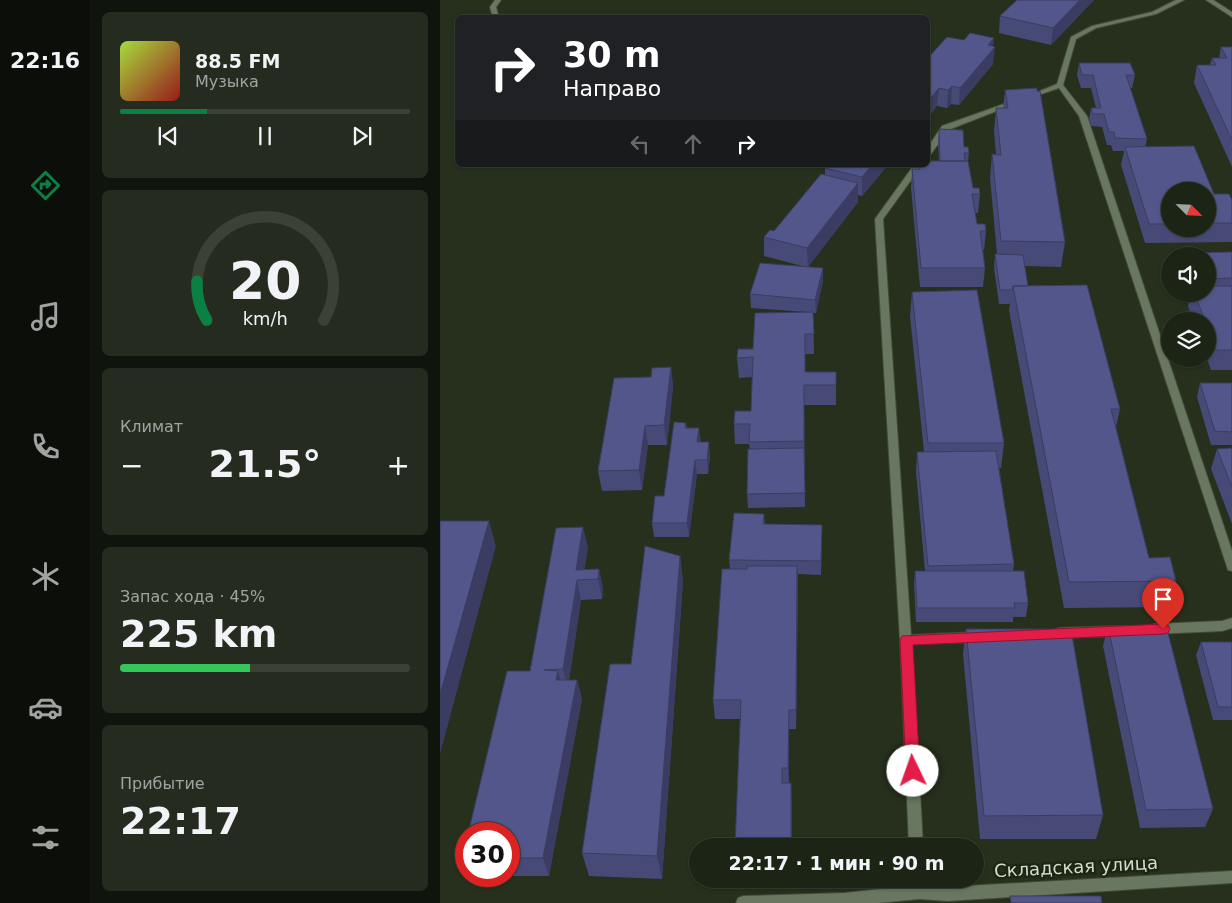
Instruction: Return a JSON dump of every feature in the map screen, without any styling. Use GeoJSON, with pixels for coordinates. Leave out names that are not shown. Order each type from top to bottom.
{"type":"FeatureCollection","features":[{"type":"Feature","properties":{"kind":"street"},"geometry":{"type":"LineString","coordinates":[[495,15],[493,7],[498,0]]}},
{"type":"Feature","properties":{"kind":"street"},"geometry":{"type":"LineString","coordinates":[[1060,85],[1073,38],[1094,27],[1154,13],[1181,0]]}},
{"type":"Feature","properties":{"kind":"street"},"geometry":{"type":"LineString","coordinates":[[1209,0],[1232,15]]}},
{"type":"Feature","properties":{"kind":"street"},"geometry":{"type":"LineString","coordinates":[[930,149],[945,128],[1060,85]]}},
{"type":"Feature","properties":{"kind":"street"},"geometry":{"type":"LineString","coordinates":[[1060,85],[1083,116],[1232,567]]}},
{"type":"Feature","properties":{"kind":"street"},"geometry":{"type":"LineString","coordinates":[[916,838],[906,640],[879,219],[917,167]]}},
{"type":"Feature","properties":{"kind":"street"},"geometry":{"type":"LineString","coordinates":[[1044,634],[1222,626],[1232,623]]}},
{"type":"Feature","properties":{"kind":"street"},"geometry":{"type":"LineString","coordinates":[[906,640],[985,636]]}},
{"type":"Feature","properties":{"kind":"street","name":"Складская улица"},"geometry":{"type":"LineString","coordinates":[[923,888],[948,898],[1232,877]]}},
{"type":"Feature","properties":{"kind":"street","name":"Складская улица"},"geometry":{"type":"LineString","coordinates":[[742,903],[844,900],[907,888]]}},
{"type":"Feature","properties":{"kind":"building"},"geometry":{"type":"Polygon","coordinates":[[[1017,0],[1080,0],[1053,28],[1000,16],[1017,0]]]}},
{"type":"Feature","properties":{"kind":"building"},"geometry":{"type":"Polygon","coordinates":[[[970,33],[994,38],[988,45],[995,47],[960,88],[952,86],[948,90],[939,88],[930,99],[930,56],[947,37],[964,40],[970,33]]]}},
{"type":"Feature","properties":{"kind":"building"},"geometry":{"type":"Polygon","coordinates":[[[1221,47],[1232,47],[1232,140],[1197,65],[1216,65],[1212,58],[1227,58],[1221,47]]]}},
{"type":"Feature","properties":{"kind":"building"},"geometry":{"type":"Polygon","coordinates":[[[1079,63],[1130,63],[1135,75],[1126,75],[1147,139],[1115,138],[1114,132],[1109,132],[1104,114],[1093,114],[1091,108],[1101,108],[1093,75],[1082,75],[1079,63]]]}},
{"type":"Feature","properties":{"kind":"building"},"geometry":{"type":"Polygon","coordinates":[[[1037,88],[1037,91],[1040,91],[1065,242],[1001,241],[992,154],[1001,155],[996,108],[1008,108],[1005,90],[1037,88]]]}},
{"type":"Feature","properties":{"kind":"building"},"geometry":{"type":"Polygon","coordinates":[[[939,129],[963,130],[964,147],[968,147],[969,153],[964,153],[965,161],[940,161],[939,129]]]}},
{"type":"Feature","properties":{"kind":"building"},"geometry":{"type":"Polygon","coordinates":[[[1194,146],[1209,182],[1161,182],[1161,224],[1149,224],[1125,147],[1194,146]]]}},
{"type":"Feature","properties":{"kind":"building"},"geometry":{"type":"Polygon","coordinates":[[[930,161],[968,161],[973,188],[979,188],[980,194],[972,194],[977,224],[985,224],[986,231],[980,231],[985,268],[921,268],[912,169],[920,169],[920,167],[930,167],[930,161]]]}},
{"type":"Feature","properties":{"kind":"building"},"geometry":{"type":"Polygon","coordinates":[[[826,167],[870,167],[862,177],[826,167]]]}},
{"type":"Feature","properties":{"kind":"building"},"geometry":{"type":"Polygon","coordinates":[[[821,174],[858,183],[807,248],[764,237],[770,230],[774,231],[821,174]]]}},
{"type":"Feature","properties":{"kind":"building"},"geometry":{"type":"Polygon","coordinates":[[[1216,194],[1229,194],[1232,200],[1232,223],[1216,223],[1216,194]]]}},
{"type":"Feature","properties":{"kind":"building"},"geometry":{"type":"Polygon","coordinates":[[[1216,252],[1232,252],[1232,278],[1216,279],[1216,252]]]}},
{"type":"Feature","properties":{"kind":"building"},"geometry":{"type":"Polygon","coordinates":[[[995,254],[1023,255],[1028,286],[1013,286],[1012,290],[1000,290],[995,254]]]}},
{"type":"Feature","properties":{"kind":"building"},"geometry":{"type":"Polygon","coordinates":[[[760,263],[823,268],[815,300],[750,294],[760,263]]]}},
{"type":"Feature","properties":{"kind":"building"},"geometry":{"type":"Polygon","coordinates":[[[1087,285],[1120,409],[1111,409],[1149,558],[1170,557],[1176,581],[1069,582],[1013,286],[1087,285]]]}},
{"type":"Feature","properties":{"kind":"building"},"geometry":{"type":"Polygon","coordinates":[[[1216,286],[1232,286],[1232,350],[1216,350],[1216,312],[1202,312],[1198,302],[1216,302],[1216,286]]]}},
{"type":"Feature","properties":{"kind":"building"},"geometry":{"type":"Polygon","coordinates":[[[977,290],[1004,443],[928,443],[912,292],[977,290]]]}},
{"type":"Feature","properties":{"kind":"building"},"geometry":{"type":"Polygon","coordinates":[[[813,312],[814,334],[805,334],[805,372],[836,372],[836,385],[804,385],[804,441],[749,442],[750,424],[734,424],[735,411],[751,411],[753,357],[737,358],[738,349],[753,349],[755,313],[813,312]]]}},
{"type":"Feature","properties":{"kind":"building"},"geometry":{"type":"Polygon","coordinates":[[[671,367],[664,425],[645,426],[639,470],[598,471],[614,378],[651,377],[652,368],[671,367]]]}},
{"type":"Feature","properties":{"kind":"building"},"geometry":{"type":"Polygon","coordinates":[[[1200,383],[1232,383],[1232,432],[1215,431],[1200,383]]]}},
{"type":"Feature","properties":{"kind":"building"},"geometry":{"type":"Polygon","coordinates":[[[674,422],[686,423],[685,428],[699,428],[697,442],[709,442],[707,460],[695,460],[687,523],[652,523],[655,496],[664,496],[674,422]]]}},
{"type":"Feature","properties":{"kind":"building"},"geometry":{"type":"Polygon","coordinates":[[[804,448],[805,493],[747,494],[748,449],[804,448]]]}},
{"type":"Feature","properties":{"kind":"building"},"geometry":{"type":"Polygon","coordinates":[[[1232,448],[1232,487],[1217,449],[1232,448]]]}},
{"type":"Feature","properties":{"kind":"building"},"geometry":{"type":"Polygon","coordinates":[[[996,451],[1014,564],[928,566],[917,452],[996,451]]]}},
{"type":"Feature","properties":{"kind":"building"},"geometry":{"type":"Polygon","coordinates":[[[734,513],[764,514],[763,524],[822,525],[821,561],[729,560],[734,513]]]}},
{"type":"Feature","properties":{"kind":"building"},"geometry":{"type":"Polygon","coordinates":[[[440,521],[489,521],[440,695],[440,521]]]}},
{"type":"Feature","properties":{"kind":"building"},"geometry":{"type":"Polygon","coordinates":[[[583,527],[576,570],[599,569],[598,579],[577,580],[563,669],[544,670],[558,671],[556,680],[577,680],[543,858],[520,858],[520,822],[471,822],[507,671],[530,671],[556,528],[583,527]]]}},
{"type":"Feature","properties":{"kind":"building"},"geometry":{"type":"Polygon","coordinates":[[[645,546],[680,556],[657,856],[582,853],[610,664],[631,664],[645,546]]]}},
{"type":"Feature","properties":{"kind":"building"},"geometry":{"type":"Polygon","coordinates":[[[747,566],[797,566],[796,710],[789,710],[788,768],[782,768],[782,783],[791,783],[791,838],[735,838],[741,700],[713,700],[722,569],[747,569],[747,566]]]}},
{"type":"Feature","properties":{"kind":"building"},"geometry":{"type":"Polygon","coordinates":[[[915,571],[1024,571],[1028,603],[1014,603],[1015,608],[917,608],[915,571]]]}},
{"type":"Feature","properties":{"kind":"building"},"geometry":{"type":"Polygon","coordinates":[[[1166,625],[1213,809],[1146,810],[1108,626],[1166,625]]]}},
{"type":"Feature","properties":{"kind":"building"},"geometry":{"type":"Polygon","coordinates":[[[966,629],[1071,629],[1103,815],[984,816],[966,629]]]}},
{"type":"Feature","properties":{"kind":"building"},"geometry":{"type":"Polygon","coordinates":[[[1201,642],[1232,642],[1232,707],[1218,707],[1201,642]]]}},
{"type":"Feature","properties":{"kind":"building"},"geometry":{"type":"Polygon","coordinates":[[[1010,896],[1101,896],[1102,903],[1011,903],[1010,896]]]}},
{"type":"Feature","properties":{"kind":"route"},"geometry":{"type":"LineString","coordinates":[[913,771],[906,640],[1163,629]]}}]}
